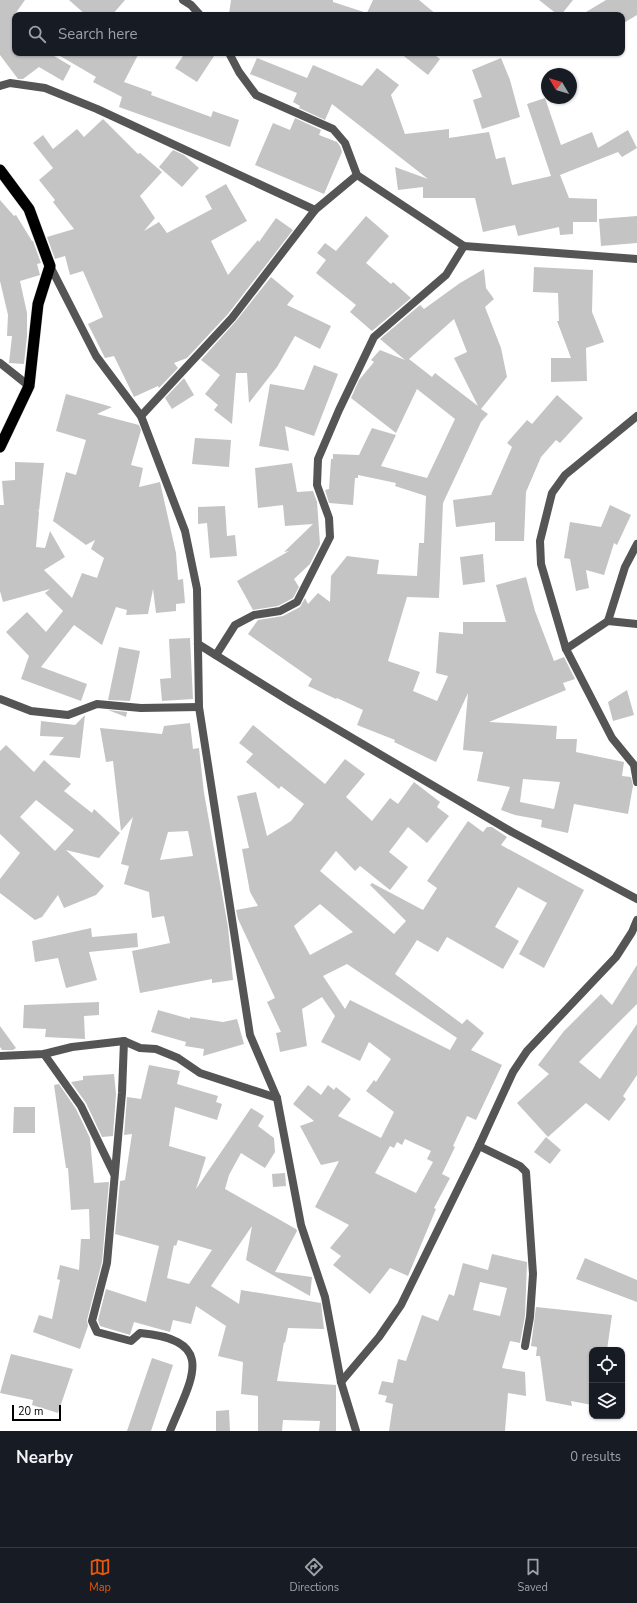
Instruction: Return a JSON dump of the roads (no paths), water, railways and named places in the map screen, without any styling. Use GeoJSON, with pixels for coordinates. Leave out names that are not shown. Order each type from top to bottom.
{"type":"FeatureCollection","features":[{"type":"Feature","properties":{"kind":"highway"},"geometry":{"type":"LineString","coordinates":[[0,170],[30,209],[50,266],[38,304],[29,386],[0,447]]}},
{"type":"Feature","properties":{"kind":"street"},"geometry":{"type":"LineString","coordinates":[[182,0],[191,5],[197,12]]}},
{"type":"Feature","properties":{"kind":"street"},"geometry":{"type":"LineString","coordinates":[[231,56],[239,72],[256,95],[333,129],[345,143],[357,175],[464,246],[637,259]]}},
{"type":"Feature","properties":{"kind":"street"},"geometry":{"type":"LineString","coordinates":[[0,86],[10,83],[45,88],[97,109],[315,210]]}},
{"type":"Feature","properties":{"kind":"street"},"geometry":{"type":"LineString","coordinates":[[140,416],[232,318],[315,210],[357,175]]}},
{"type":"Feature","properties":{"kind":"street"},"geometry":{"type":"LineString","coordinates":[[216,655],[235,625],[254,615],[280,611],[297,602],[330,537],[329,518],[317,485],[318,459],[339,410],[374,338],[446,275],[464,246]]}},
{"type":"Feature","properties":{"kind":"street"},"geometry":{"type":"LineString","coordinates":[[50,266],[96,356],[140,416],[185,531],[197,589],[199,707],[250,1035],[277,1098],[301,1225],[325,1297],[341,1382],[356,1431]]}},
{"type":"Feature","properties":{"kind":"street"},"geometry":{"type":"LineString","coordinates":[[0,363],[29,386]]}},
{"type":"Feature","properties":{"kind":"street"},"geometry":{"type":"LineString","coordinates":[[637,416],[565,475],[552,493],[546,511],[540,541],[541,564],[566,649],[612,738],[634,764],[637,782]]}},
{"type":"Feature","properties":{"kind":"street"},"geometry":{"type":"LineString","coordinates":[[566,649],[608,620],[625,567],[637,544]]}},
{"type":"Feature","properties":{"kind":"street"},"geometry":{"type":"LineString","coordinates":[[608,620],[637,624]]}},
{"type":"Feature","properties":{"kind":"street"},"geometry":{"type":"LineString","coordinates":[[198,644],[291,702],[505,828],[637,899]]}},
{"type":"Feature","properties":{"kind":"street"},"geometry":{"type":"LineString","coordinates":[[0,699],[31,712],[68,715],[97,704],[141,708],[199,707]]}},
{"type":"Feature","properties":{"kind":"street"},"geometry":{"type":"LineString","coordinates":[[341,1382],[379,1337],[401,1305],[479,1146],[513,1072],[527,1051],[616,957],[632,932],[637,920]]}},
{"type":"Feature","properties":{"kind":"street"},"geometry":{"type":"LineString","coordinates":[[0,1056],[44,1054],[72,1047],[124,1042],[140,1048],[156,1049],[178,1058],[200,1073],[277,1098]]}},
{"type":"Feature","properties":{"kind":"street"},"geometry":{"type":"LineString","coordinates":[[124,1042],[122,1092],[107,1263],[92,1321],[97,1332],[132,1341],[140,1333],[153,1334],[185,1345],[191,1355],[194,1367],[170,1431]]}},
{"type":"Feature","properties":{"kind":"street"},"geometry":{"type":"LineString","coordinates":[[44,1054],[81,1106],[114,1175]]}},
{"type":"Feature","properties":{"kind":"street"},"geometry":{"type":"LineString","coordinates":[[479,1146],[520,1166],[526,1172],[533,1274],[530,1317],[525,1346]]}}]}
